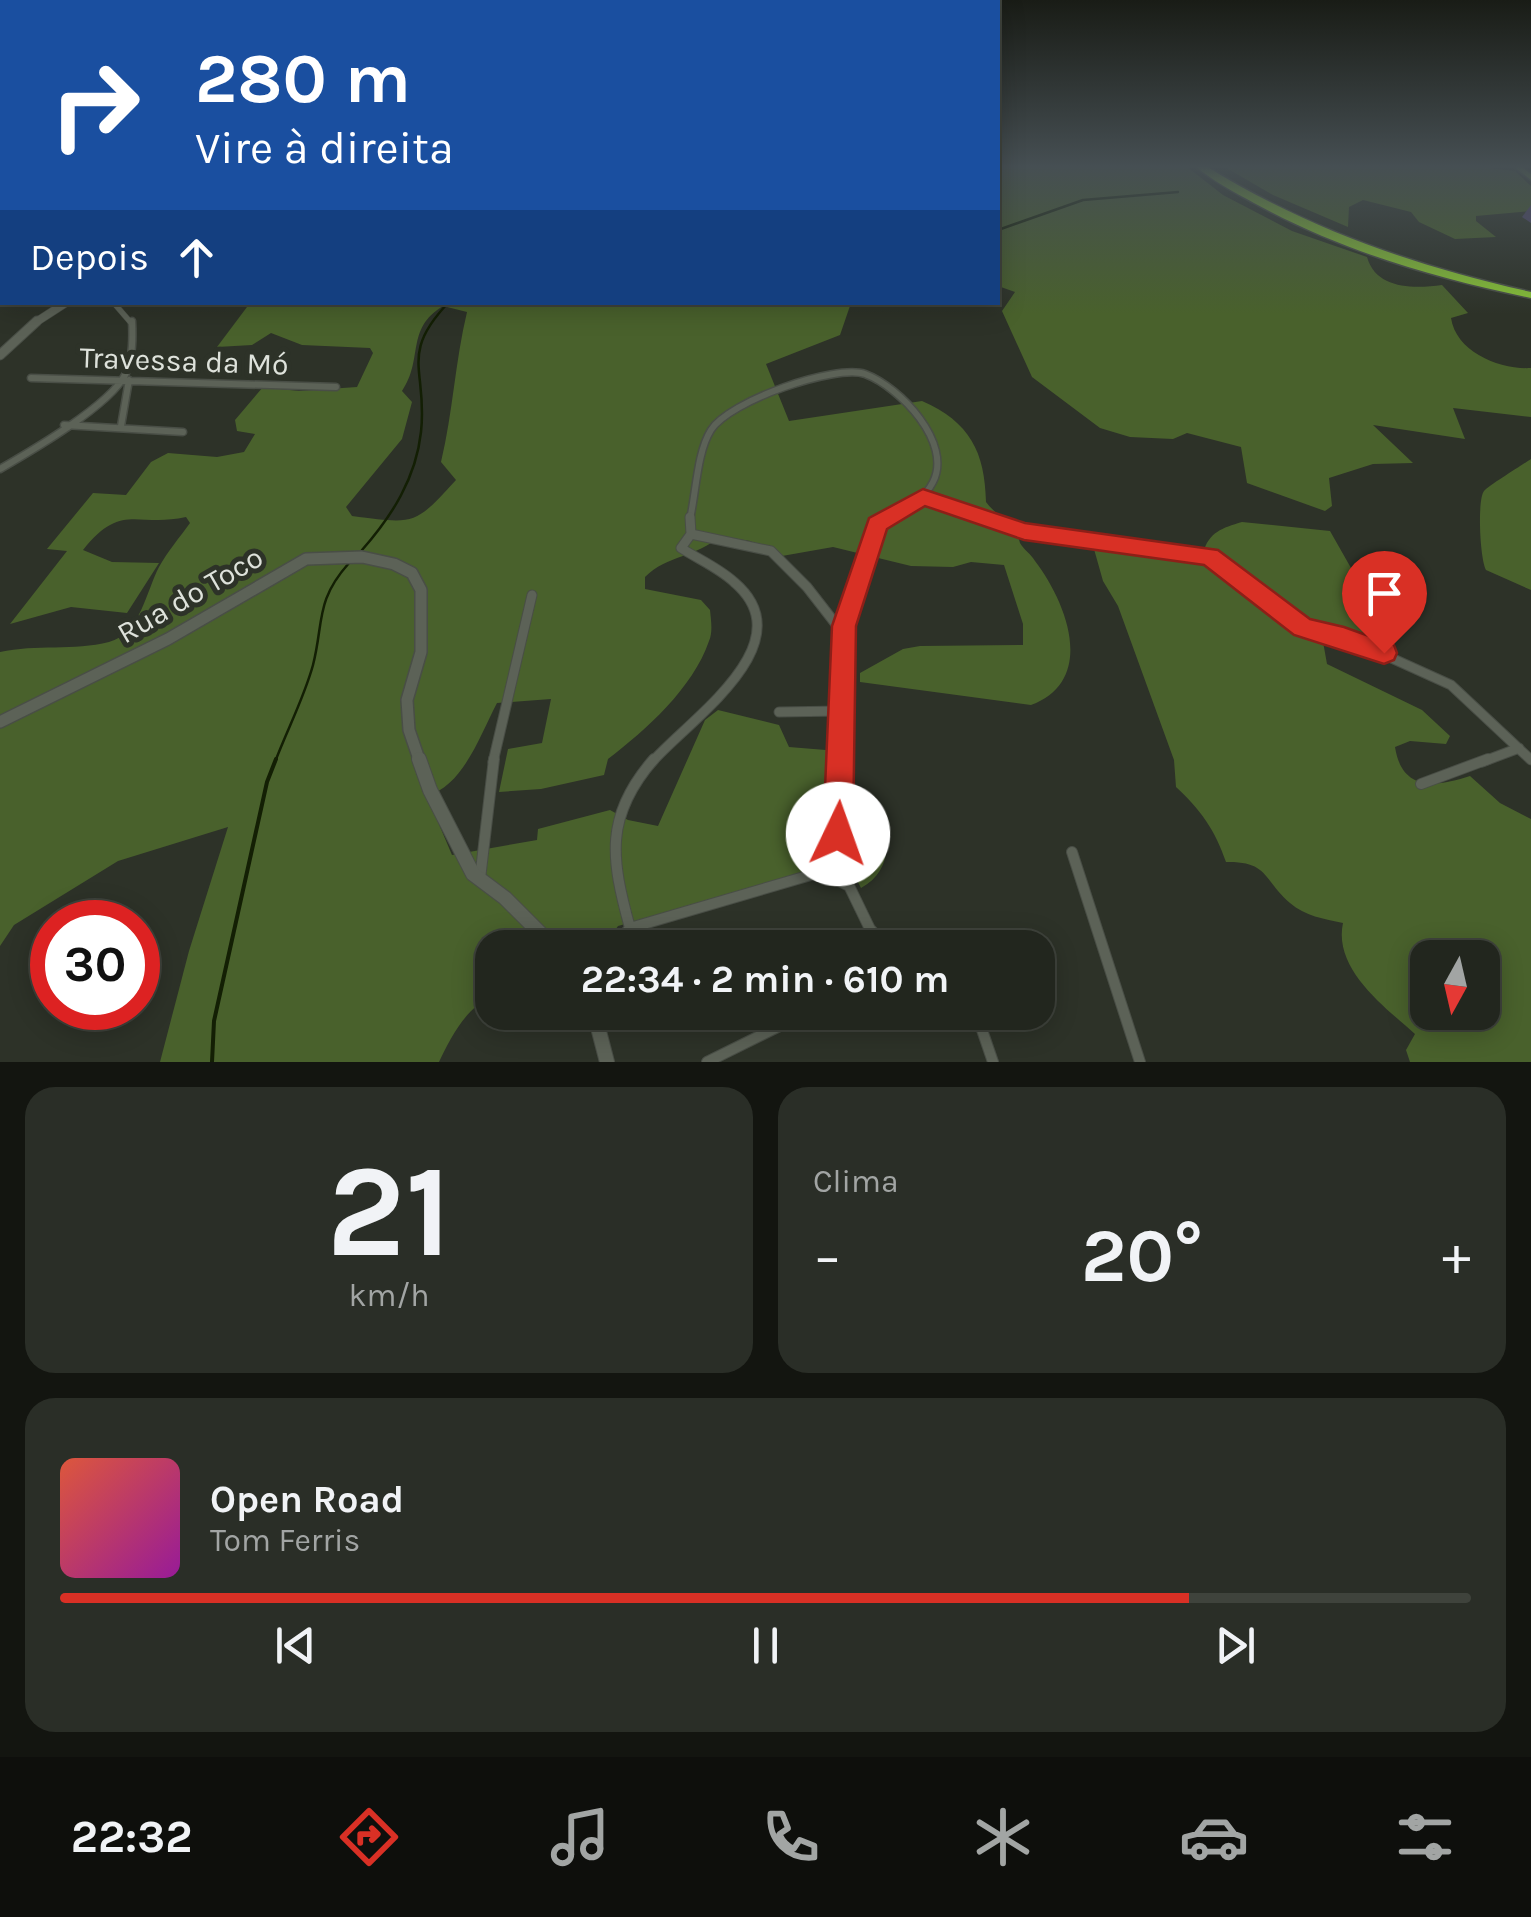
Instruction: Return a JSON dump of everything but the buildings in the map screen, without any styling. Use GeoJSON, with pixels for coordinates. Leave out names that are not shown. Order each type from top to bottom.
{"type":"FeatureCollection","features":[{"type":"Feature","properties":{"kind":"highway"},"geometry":{"type":"LineString","coordinates":[[1288,216],[1460,278],[1531,295]]}},
{"type":"Feature","properties":{"kind":"highway"},"geometry":{"type":"LineString","coordinates":[[1303,216],[1370,247],[1531,287]]}},
{"type":"Feature","properties":{"kind":"street"},"geometry":{"type":"LineString","coordinates":[[0,355],[24,330],[62,305]]}},
{"type":"Feature","properties":{"kind":"street"},"geometry":{"type":"LineString","coordinates":[[116,305],[132,320],[122,426]]}},
{"type":"Feature","properties":{"kind":"street"},"geometry":{"type":"LineString","coordinates":[[691,534],[688,528],[708,434],[715,422],[771,389],[846,374],[866,375],[912,410],[929,431],[938,452],[936,470],[923,497],[877,524],[854,590],[844,634],[837,861],[871,930]]}},
{"type":"Feature","properties":{"kind":"street","name":"Travessa da Mó"},"geometry":{"type":"LineString","coordinates":[[31,378],[336,387]]}},
{"type":"Feature","properties":{"kind":"street"},"geometry":{"type":"LineString","coordinates":[[0,469],[126,380]]}},
{"type":"Feature","properties":{"kind":"street"},"geometry":{"type":"LineString","coordinates":[[64,425],[183,432]]}},
{"type":"Feature","properties":{"kind":"street"},"geometry":{"type":"LineString","coordinates":[[923,497],[1024,532],[1210,556],[1303,628],[1384,653],[1451,685],[1531,760]]}},
{"type":"Feature","properties":{"kind":"street"},"geometry":{"type":"LineString","coordinates":[[691,534],[771,552],[807,586],[844,634]]}},
{"type":"Feature","properties":{"kind":"street"},"geometry":{"type":"LineString","coordinates":[[691,534],[681,548],[730,574],[743,586],[755,603],[760,623],[756,646],[742,674],[726,694],[659,751],[618,815],[615,847],[630,928],[821,872],[850,886]]}},
{"type":"Feature","properties":{"kind":"street","name":"Rua do Toco"},"geometry":{"type":"LineString","coordinates":[[0,722],[168,639],[306,559],[362,557],[394,564],[412,573],[421,590],[421,652],[407,700],[409,730],[457,848],[480,879]]}},
{"type":"Feature","properties":{"kind":"street"},"geometry":{"type":"LineString","coordinates":[[532,594],[481,826],[480,879],[535,930]]}},
{"type":"Feature","properties":{"kind":"street"},"geometry":{"type":"LineString","coordinates":[[780,712],[840,711]]}},
{"type":"Feature","properties":{"kind":"street"},"geometry":{"type":"LineString","coordinates":[[1421,784],[1518,748]]}},
{"type":"Feature","properties":{"kind":"street"},"geometry":{"type":"LineString","coordinates":[[1072,852],[1140,1062]]}},
{"type":"Feature","properties":{"kind":"street"},"geometry":{"type":"LineString","coordinates":[[599,1030],[607,1062]]}},
{"type":"Feature","properties":{"kind":"street"},"geometry":{"type":"LineString","coordinates":[[707,1062],[772,1030]]}},
{"type":"Feature","properties":{"kind":"street"},"geometry":{"type":"LineString","coordinates":[[983,1030],[993,1062]]}},
{"type":"Feature","properties":{"kind":"green space"},"geometry":{"type":"Polygon","coordinates":[[[1000,216],[1262,216],[1292,231],[1367,257],[1372,268],[1387,281],[1419,287],[1442,285],[1468,313],[1451,318],[1470,349],[1493,362],[1531,368],[1531,417],[1453,408],[1465,439],[1373,425],[1413,463],[1373,464],[1329,478],[1332,506],[1325,511],[1247,483],[1241,447],[1187,433],[1173,439],[1130,437],[1100,428],[1032,377],[1002,311],[1015,292],[1000,287],[1000,216]]]}},
{"type":"Feature","properties":{"kind":"green space"},"geometry":{"type":"Polygon","coordinates":[[[1321,216],[1349,216],[1348,227],[1321,216]]]}},
{"type":"Feature","properties":{"kind":"green space"},"geometry":{"type":"Polygon","coordinates":[[[1414,216],[1481,216],[1476,216],[1476,221],[1496,237],[1455,239],[1419,222],[1414,216]]]}},
{"type":"Feature","properties":{"kind":"green space"},"geometry":{"type":"Polygon","coordinates":[[[248,305],[850,305],[840,335],[766,364],[789,421],[922,401],[963,429],[978,454],[986,502],[1014,529],[1057,598],[1070,639],[1070,660],[1064,678],[1051,693],[1031,705],[860,682],[860,673],[903,649],[1023,645],[1023,624],[1004,565],[971,562],[953,567],[911,566],[833,547],[782,556],[750,541],[720,536],[645,577],[645,589],[701,600],[710,610],[709,641],[680,691],[638,735],[608,759],[604,775],[541,789],[499,792],[508,749],[542,743],[551,699],[497,703],[461,770],[440,790],[427,796],[452,855],[537,840],[538,829],[610,810],[628,820],[658,826],[705,720],[718,710],[779,725],[789,747],[838,751],[837,813],[875,815],[885,835],[886,856],[870,882],[861,888],[848,863],[618,926],[615,930],[475,930],[475,1008],[454,1033],[439,1062],[160,1062],[228,827],[118,861],[55,900],[30,900],[30,915],[14,925],[0,946],[0,652],[96,645],[120,638],[135,621],[159,567],[190,523],[186,517],[120,521],[97,535],[83,550],[112,562],[159,563],[127,613],[71,607],[10,624],[67,551],[47,549],[93,493],[126,495],[151,462],[168,453],[217,457],[244,452],[255,434],[237,431],[235,420],[263,387],[299,391],[357,387],[373,353],[370,348],[302,345],[271,333],[252,345],[217,347],[248,305]],[[443,306],[431,315],[419,335],[409,379],[402,391],[412,402],[402,439],[346,507],[352,516],[402,520],[431,506],[456,480],[441,462],[467,312],[443,306]]]}},
{"type":"Feature","properties":{"kind":"green space"},"geometry":{"type":"Polygon","coordinates":[[[1531,459],[1531,590],[1486,570],[1480,517],[1484,491],[1531,459]]]}},
{"type":"Feature","properties":{"kind":"green space"},"geometry":{"type":"Polygon","coordinates":[[[1242,522],[1330,531],[1355,575],[1386,611],[1383,636],[1326,632],[1322,636],[1327,664],[1422,710],[1450,736],[1446,744],[1410,741],[1395,747],[1399,762],[1413,779],[1433,784],[1470,776],[1500,803],[1531,819],[1531,1062],[1410,1062],[1406,1050],[1415,1034],[1411,1030],[1500,1030],[1500,940],[1410,940],[1410,1030],[1376,999],[1353,971],[1342,940],[1343,923],[1296,907],[1258,868],[1226,862],[1206,821],[1176,787],[1174,760],[1118,606],[1103,581],[1092,542],[1125,551],[1203,553],[1222,529],[1242,522]]]}},
{"type":"Feature","properties":{"kind":"waterway"},"geometry":{"type":"LineString","coordinates":[[1000,229],[1039,216]]}},
{"type":"Feature","properties":{"kind":"waterway"},"geometry":{"type":"LineString","coordinates":[[362,550],[393,510],[414,465],[421,432],[420,350],[433,320],[446,305]]}},
{"type":"Feature","properties":{"kind":"waterway"},"geometry":{"type":"LineString","coordinates":[[275,762],[309,677],[326,601],[349,563]]}},
{"type":"Feature","properties":{"kind":"waterway"},"geometry":{"type":"LineString","coordinates":[[212,1062],[214,1021],[267,782],[276,759]]}},
{"type":"Feature","properties":{"kind":"route"},"geometry":{"type":"LineString","coordinates":[[838,834],[844,626],[877,524],[923,497],[1024,532],[1210,556],[1303,628],[1344,637],[1384,653]]}}]}
